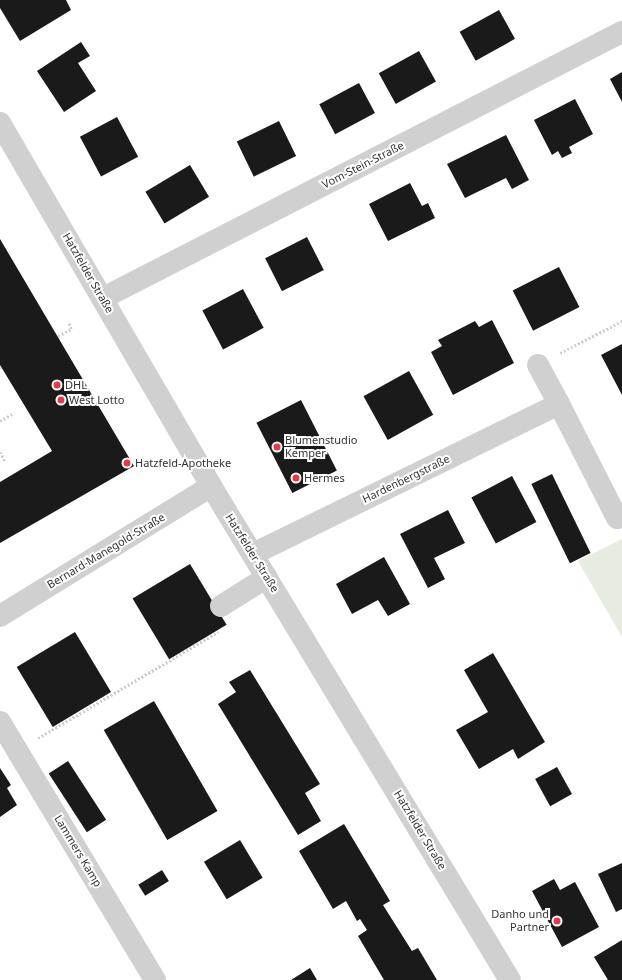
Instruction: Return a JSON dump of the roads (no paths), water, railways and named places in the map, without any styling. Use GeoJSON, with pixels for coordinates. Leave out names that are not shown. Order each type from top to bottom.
{"type":"FeatureCollection","features":[{"type":"Feature","properties":{"kind":"street","name":"Vom-Stein-Straße"},"geometry":{"type":"LineString","coordinates":[[103,298],[622,32]]}},
{"type":"Feature","properties":{"kind":"street","name":"Hatzfelder Straße"},"geometry":{"type":"LineString","coordinates":[[0,123],[211,486],[510,980]]}},
{"type":"Feature","properties":{"kind":"street"},"geometry":{"type":"LineString","coordinates":[[538,365],[617,518]]}},
{"type":"Feature","properties":{"kind":"street","name":"Hardenbergstraße"},"geometry":{"type":"LineString","coordinates":[[253,554],[559,404]]}},
{"type":"Feature","properties":{"kind":"street","name":"Bernard-Manegold-Straße"},"geometry":{"type":"LineString","coordinates":[[0,616],[211,486]]}},
{"type":"Feature","properties":{"kind":"street"},"geometry":{"type":"LineString","coordinates":[[221,606],[267,577]]}},
{"type":"Feature","properties":{"kind":"street","name":"Lammers Kamp"},"geometry":{"type":"LineString","coordinates":[[0,722],[155,980]]}},
{"type":"Feature","properties":{"kind":"place","name":"DHL"},"geometry":{"type":"Point","coordinates":[57,385]}},
{"type":"Feature","properties":{"kind":"place","name":"West Lotto"},"geometry":{"type":"Point","coordinates":[61,400]}},
{"type":"Feature","properties":{"kind":"place","name":"Blumenstudio Kemper"},"geometry":{"type":"Point","coordinates":[277,447]}},
{"type":"Feature","properties":{"kind":"place","name":"Hatzfeld-Apotheke"},"geometry":{"type":"Point","coordinates":[127,463]}},
{"type":"Feature","properties":{"kind":"place","name":"Hermes"},"geometry":{"type":"Point","coordinates":[296,478]}},
{"type":"Feature","properties":{"kind":"place","name":"Danho und Partner"},"geometry":{"type":"Point","coordinates":[557,921]}}]}
